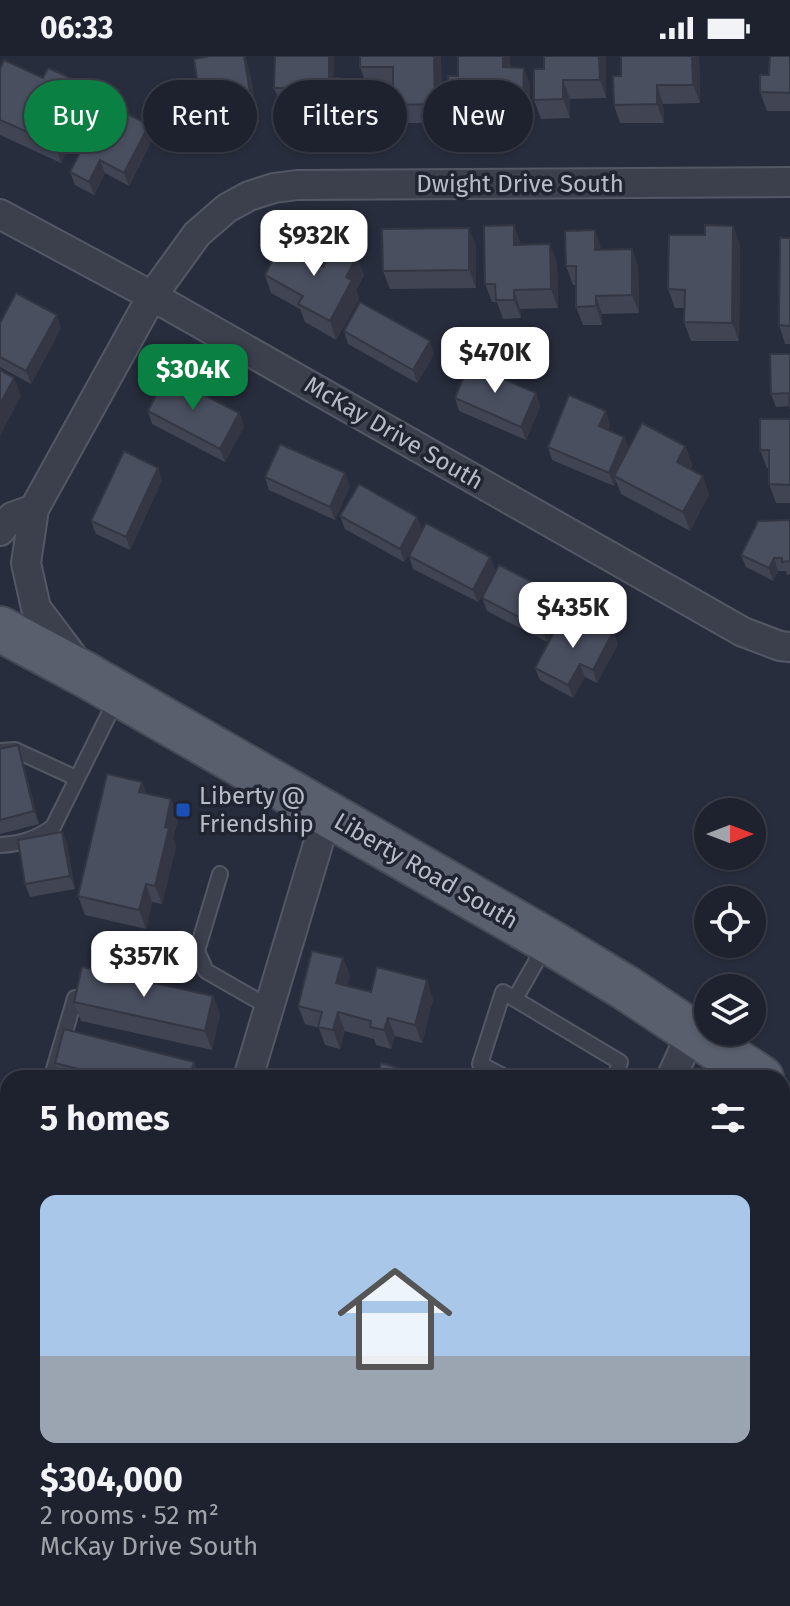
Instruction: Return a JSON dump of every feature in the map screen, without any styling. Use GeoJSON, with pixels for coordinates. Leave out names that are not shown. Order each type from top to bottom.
{"type":"FeatureCollection","features":[{"type":"Feature","properties":{"kind":"main road","name":"Liberty Road South"},"geometry":{"type":"LineString","coordinates":[[0,629],[102,684],[548,941],[626,988],[749,1070]]}},
{"type":"Feature","properties":{"kind":"street","name":"Dwight Drive South"},"geometry":{"type":"LineString","coordinates":[[34,509],[152,296],[197,234],[227,208],[249,196],[297,185],[790,182]]}},
{"type":"Feature","properties":{"kind":"street","name":"McKay Drive South"},"geometry":{"type":"LineString","coordinates":[[0,214],[152,296],[743,632],[790,647]]}},
{"type":"Feature","properties":{"kind":"street"},"geometry":{"type":"LineString","coordinates":[[0,531],[12,517],[34,509],[26,563],[36,608],[102,684]]}},
{"type":"Feature","properties":{"kind":"street"},"geometry":{"type":"LineString","coordinates":[[250,1070],[327,814]]}},
{"type":"Feature","properties":{"kind":"street"},"geometry":{"type":"LineString","coordinates":[[675,1070],[692,1032]]}},
{"type":"Feature","properties":{"kind":"lane"},"geometry":{"type":"LineString","coordinates":[[0,845],[19,844],[39,837],[53,827],[76,778],[102,684]]}},
{"type":"Feature","properties":{"kind":"lane"},"geometry":{"type":"LineString","coordinates":[[0,751],[15,750],[76,778]]}},
{"type":"Feature","properties":{"kind":"lane"},"geometry":{"type":"LineString","coordinates":[[220,874],[197,951],[206,971],[269,1007]]}},
{"type":"Feature","properties":{"kind":"lane"},"geometry":{"type":"LineString","coordinates":[[515,999],[548,941]]}},
{"type":"Feature","properties":{"kind":"lane"},"geometry":{"type":"LineString","coordinates":[[492,1070],[480,1064],[503,992],[620,1062],[618,1070]]}},
{"type":"Feature","properties":{"kind":"lane"},"geometry":{"type":"LineString","coordinates":[[54,1070],[75,998]]}},
{"type":"Feature","properties":{"kind":"building"},"geometry":{"type":"Polygon","coordinates":[[[244,56],[248,80],[197,80],[194,59],[244,56]]]}},
{"type":"Feature","properties":{"kind":"building"},"geometry":{"type":"Polygon","coordinates":[[[275,56],[329,56],[329,78],[339,78],[339,80],[274,80],[275,56]]]}},
{"type":"Feature","properties":{"kind":"building"},"geometry":{"type":"Polygon","coordinates":[[[360,56],[434,56],[434,80],[423,80],[423,104],[407,105],[407,80],[393,80],[393,67],[360,67],[360,56]]]}},
{"type":"Feature","properties":{"kind":"building"},"geometry":{"type":"Polygon","coordinates":[[[458,56],[503,56],[503,67],[524,68],[524,80],[448,80],[448,76],[458,76],[458,56]]]}},
{"type":"Feature","properties":{"kind":"building"},"geometry":{"type":"Polygon","coordinates":[[[544,56],[599,56],[600,80],[563,80],[563,99],[534,100],[534,69],[544,69],[544,56]]]}},
{"type":"Feature","properties":{"kind":"building"},"geometry":{"type":"Polygon","coordinates":[[[621,56],[692,56],[693,85],[657,85],[657,104],[614,105],[613,76],[621,76],[621,56]]]}},
{"type":"Feature","properties":{"kind":"building"},"geometry":{"type":"Polygon","coordinates":[[[770,56],[790,56],[790,93],[760,92],[760,75],[769,75],[770,56]]]}},
{"type":"Feature","properties":{"kind":"building"},"geometry":{"type":"Polygon","coordinates":[[[4,60],[43,78],[48,68],[75,80],[24,80],[24,130],[0,120],[0,69],[4,60]]]}},
{"type":"Feature","properties":{"kind":"building"},"geometry":{"type":"Polygon","coordinates":[[[127,114],[143,122],[143,137],[124,173],[100,160],[89,182],[70,172],[80,152],[127,152],[127,114]]]}},
{"type":"Feature","properties":{"kind":"building"},"geometry":{"type":"Polygon","coordinates":[[[514,225],[514,245],[550,244],[551,289],[514,290],[514,300],[496,300],[495,284],[485,284],[484,226],[514,225]]]}},
{"type":"Feature","properties":{"kind":"building"},"geometry":{"type":"Polygon","coordinates":[[[705,225],[733,226],[732,323],[684,322],[685,290],[668,289],[669,235],[705,235],[705,225]]]}},
{"type":"Feature","properties":{"kind":"building"},"geometry":{"type":"Polygon","coordinates":[[[469,228],[469,270],[383,271],[382,229],[469,228]]]}},
{"type":"Feature","properties":{"kind":"building"},"geometry":{"type":"Polygon","coordinates":[[[595,230],[595,250],[632,249],[632,295],[596,296],[596,306],[576,307],[576,266],[566,266],[565,231],[595,230]]]}},
{"type":"Feature","properties":{"kind":"building"},"geometry":{"type":"Polygon","coordinates":[[[780,238],[790,238],[790,326],[779,325],[780,238]]]}},
{"type":"Feature","properties":{"kind":"building"},"geometry":{"type":"Polygon","coordinates":[[[281,243],[323,267],[336,244],[357,256],[346,277],[352,280],[330,321],[298,304],[303,296],[265,275],[281,243]]]}},
{"type":"Feature","properties":{"kind":"building"},"geometry":{"type":"Polygon","coordinates":[[[16,293],[57,315],[26,371],[0,357],[0,323],[16,293]]]}},
{"type":"Feature","properties":{"kind":"building"},"geometry":{"type":"Polygon","coordinates":[[[360,302],[430,341],[413,370],[344,331],[360,302]]]}},
{"type":"Feature","properties":{"kind":"building"},"geometry":{"type":"Polygon","coordinates":[[[770,354],[790,354],[790,409],[789,393],[771,394],[770,354]]]}},
{"type":"Feature","properties":{"kind":"building"},"geometry":{"type":"Polygon","coordinates":[[[469,364],[536,393],[521,427],[455,398],[469,364]]]}},
{"type":"Feature","properties":{"kind":"building"},"geometry":{"type":"Polygon","coordinates":[[[0,370],[14,378],[0,404],[0,370]]]}},
{"type":"Feature","properties":{"kind":"building"},"geometry":{"type":"Polygon","coordinates":[[[166,375],[239,413],[220,449],[148,411],[166,375]]]}},
{"type":"Feature","properties":{"kind":"building"},"geometry":{"type":"Polygon","coordinates":[[[569,395],[606,411],[599,426],[624,437],[609,473],[548,447],[569,395]]]}},
{"type":"Feature","properties":{"kind":"building"},"geometry":{"type":"Polygon","coordinates":[[[760,419],[790,419],[790,485],[769,484],[769,450],[760,450],[760,419]]]}},
{"type":"Feature","properties":{"kind":"building"},"geometry":{"type":"Polygon","coordinates":[[[642,423],[685,446],[677,462],[703,476],[683,512],[614,476],[642,423]]]}},
{"type":"Feature","properties":{"kind":"building"},"geometry":{"type":"Polygon","coordinates":[[[280,444],[345,473],[330,507],[265,477],[280,444]]]}},
{"type":"Feature","properties":{"kind":"building"},"geometry":{"type":"Polygon","coordinates":[[[124,451],[158,468],[126,537],[91,521],[124,451]]]}},
{"type":"Feature","properties":{"kind":"building"},"geometry":{"type":"Polygon","coordinates":[[[359,484],[417,517],[400,549],[340,516],[359,484]]]}},
{"type":"Feature","properties":{"kind":"building"},"geometry":{"type":"Polygon","coordinates":[[[790,520],[790,561],[782,562],[782,558],[774,558],[769,568],[741,555],[758,521],[790,520]]]}},
{"type":"Feature","properties":{"kind":"building"},"geometry":{"type":"Polygon","coordinates":[[[426,523],[490,557],[473,590],[409,556],[426,523]]]}},
{"type":"Feature","properties":{"kind":"building"},"geometry":{"type":"Polygon","coordinates":[[[499,565],[559,596],[542,629],[482,598],[499,565]]]}},
{"type":"Feature","properties":{"kind":"building"},"geometry":{"type":"Polygon","coordinates":[[[562,617],[587,630],[592,621],[613,632],[593,670],[580,664],[568,685],[535,668],[562,617]]]}},
{"type":"Feature","properties":{"kind":"building"},"geometry":{"type":"Polygon","coordinates":[[[18,745],[34,811],[0,820],[0,749],[18,745]]]}},
{"type":"Feature","properties":{"kind":"building"},"geometry":{"type":"Polygon","coordinates":[[[107,774],[142,782],[139,792],[171,799],[165,827],[169,828],[155,886],[146,884],[139,910],[78,896],[107,774]]]}},
{"type":"Feature","properties":{"kind":"building"},"geometry":{"type":"Polygon","coordinates":[[[62,832],[70,876],[25,884],[18,840],[62,832]]]}},
{"type":"Feature","properties":{"kind":"building"},"geometry":{"type":"Polygon","coordinates":[[[312,951],[343,958],[336,983],[371,992],[377,967],[427,980],[415,1025],[388,1018],[384,1030],[370,1027],[371,1021],[338,1012],[333,1030],[318,1027],[322,1012],[298,1006],[312,951]]]}},
{"type":"Feature","properties":{"kind":"building"},"geometry":{"type":"Polygon","coordinates":[[[82,967],[213,996],[205,1031],[74,1002],[82,967]]]}},
{"type":"Feature","properties":{"kind":"building"},"geometry":{"type":"Polygon","coordinates":[[[64,1029],[194,1062],[192,1070],[83,1070],[55,1063],[64,1029]]]}},
{"type":"Feature","properties":{"kind":"building"},"geometry":{"type":"Polygon","coordinates":[[[381,1063],[406,1070],[379,1070],[381,1063]]]}},
{"type":"Feature","properties":{"kind":"place","name":"Liberty @ Friendship"},"geometry":{"type":"Point","coordinates":[183,810]}}]}
